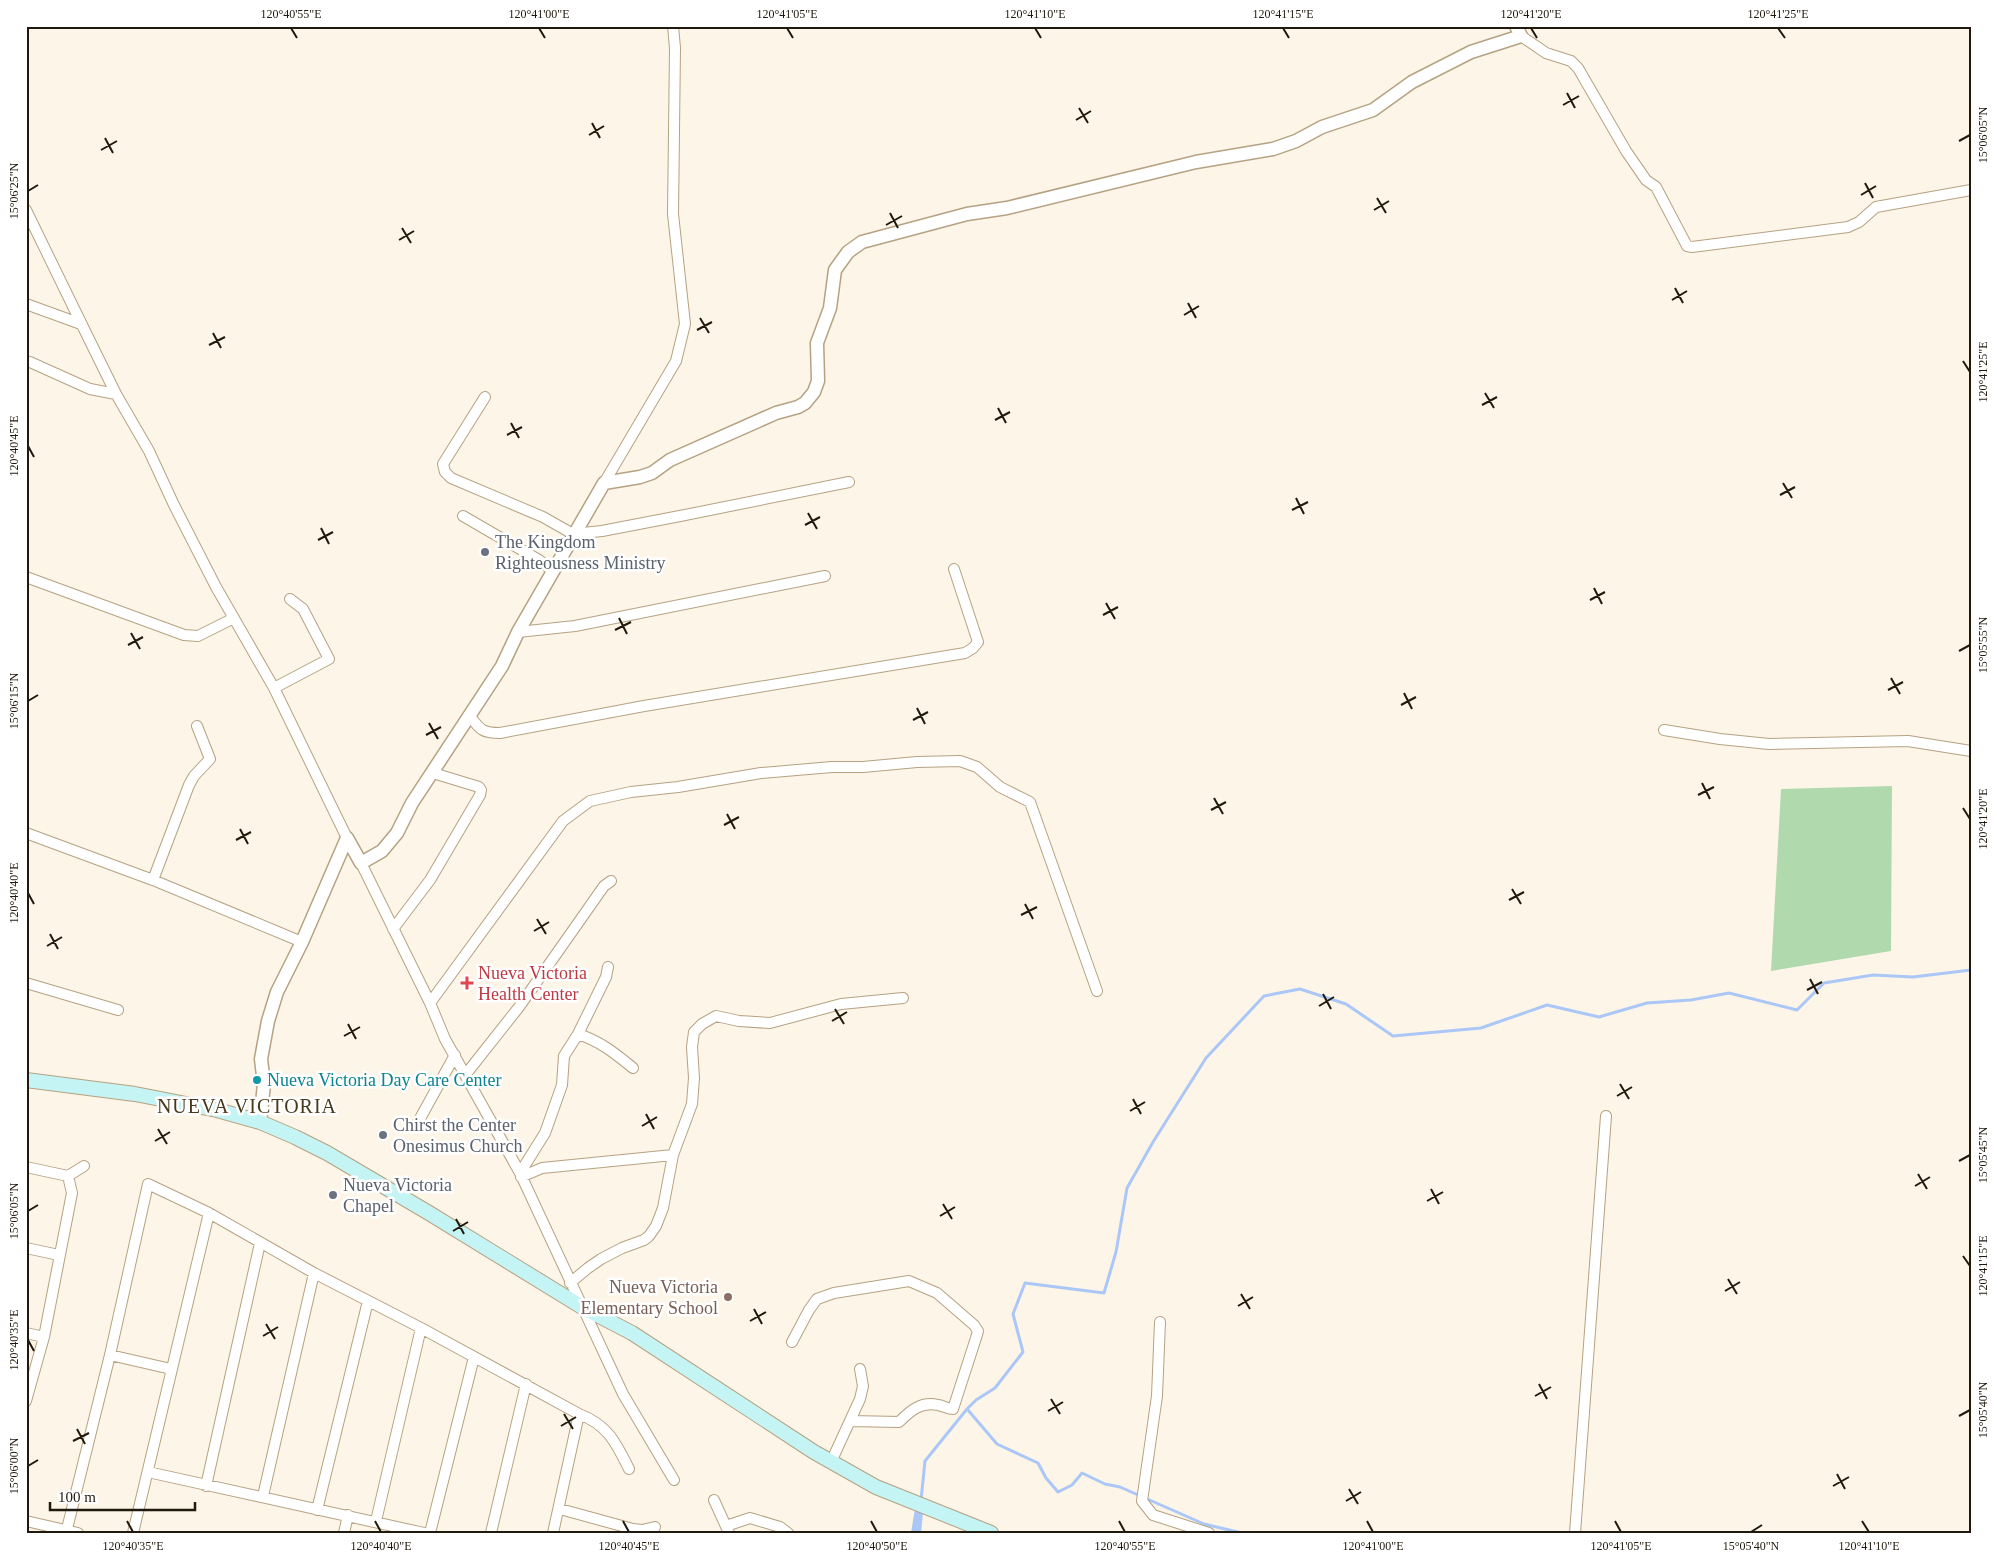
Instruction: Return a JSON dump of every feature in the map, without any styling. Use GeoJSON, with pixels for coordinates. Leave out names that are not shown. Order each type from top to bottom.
{"type":"FeatureCollection","features":[{"type":"Feature","properties":{"kind":"main road"},"geometry":{"type":"LineString","coordinates":[[26,1080],[135,1094],[217,1110],[260,1122],[327,1153],[582,1307],[632,1333],[831,1462],[904,1500],[991,1533]]}},
{"type":"Feature","properties":{"kind":"street"},"geometry":{"type":"LineString","coordinates":[[361,863],[372,859],[389,844],[412,803],[502,666],[518,632],[676,361],[685,324],[673,214],[675,48],[673,26]]}},
{"type":"Feature","properties":{"kind":"street"},"geometry":{"type":"LineString","coordinates":[[604,483],[652,473],[670,460],[776,413],[805,403],[814,392],[818,381],[817,343],[830,308],[835,270],[848,252],[862,242],[967,214],[1007,208],[1196,162],[1272,149],[1322,127],[1373,110],[1412,82],[1518,31],[1546,53],[1571,61],[1578,68],[1626,151],[1646,180],[1656,186],[1687,246],[1692,247],[1848,228],[1859,222],[1876,207],[1971,190]]}},
{"type":"Feature","properties":{"kind":"street"},"geometry":{"type":"LineString","coordinates":[[26,210],[116,394],[149,451],[216,587],[274,688],[455,1056],[520,1175],[623,1394],[674,1480]]}},
{"type":"Feature","properties":{"kind":"street"},"geometry":{"type":"LineString","coordinates":[[26,304],[81,324]]}},
{"type":"Feature","properties":{"kind":"street"},"geometry":{"type":"LineString","coordinates":[[30,362],[90,389],[116,394]]}},
{"type":"Feature","properties":{"kind":"street"},"geometry":{"type":"LineString","coordinates":[[485,397],[443,464],[445,472],[451,478],[543,516],[574,534],[602,531],[687,515],[848,482]]}},
{"type":"Feature","properties":{"kind":"street"},"geometry":{"type":"LineString","coordinates":[[464,516],[539,560],[553,571]]}},
{"type":"Feature","properties":{"kind":"street"},"geometry":{"type":"LineString","coordinates":[[469,715],[481,730],[487,733],[500,733],[644,706],[965,652],[973,648],[978,642],[954,569]]}},
{"type":"Feature","properties":{"kind":"street"},"geometry":{"type":"LineString","coordinates":[[518,632],[575,626],[825,576]]}},
{"type":"Feature","properties":{"kind":"street"},"geometry":{"type":"LineString","coordinates":[[26,577],[184,635],[198,636],[234,618]]}},
{"type":"Feature","properties":{"kind":"street"},"geometry":{"type":"LineString","coordinates":[[274,688],[328,659],[304,609],[290,599]]}},
{"type":"Feature","properties":{"kind":"street"},"geometry":{"type":"LineString","coordinates":[[153,880],[189,785],[194,776],[210,758],[196,726]]}},
{"type":"Feature","properties":{"kind":"street"},"geometry":{"type":"LineString","coordinates":[[1664,730],[1720,739],[1769,744],[1908,742],[1971,751]]}},
{"type":"Feature","properties":{"kind":"street"},"geometry":{"type":"LineString","coordinates":[[430,1003],[562,821],[590,801],[630,792],[678,787],[761,773],[832,767],[960,761],[977,767],[1000,787],[1030,802],[1097,991]]}},
{"type":"Feature","properties":{"kind":"street"},"geometry":{"type":"LineString","coordinates":[[393,929],[430,880],[480,795],[481,790],[479,787],[433,773]]}},
{"type":"Feature","properties":{"kind":"street"},"geometry":{"type":"LineString","coordinates":[[26,833],[153,880],[302,942]]}},
{"type":"Feature","properties":{"kind":"street"},"geometry":{"type":"LineString","coordinates":[[260,1122],[264,1084],[261,1059],[265,1032],[277,992],[302,942],[347,838]]}},
{"type":"Feature","properties":{"kind":"street"},"geometry":{"type":"LineString","coordinates":[[466,1074],[519,1007],[604,886],[612,881]]}},
{"type":"Feature","properties":{"kind":"street"},"geometry":{"type":"LineString","coordinates":[[520,1175],[545,1134],[562,1085],[564,1056],[578,1034],[606,977],[608,967]]}},
{"type":"Feature","properties":{"kind":"street"},"geometry":{"type":"LineString","coordinates":[[26,982],[118,1010]]}},
{"type":"Feature","properties":{"kind":"street"},"geometry":{"type":"LineString","coordinates":[[570,1283],[601,1259],[649,1236],[656,1226],[663,1208],[673,1156],[692,1104],[694,1078],[692,1047],[694,1032],[702,1024],[716,1016],[770,1023],[841,1004],[902,998]]}},
{"type":"Feature","properties":{"kind":"street"},"geometry":{"type":"LineString","coordinates":[[578,1034],[595,1040],[633,1068]]}},
{"type":"Feature","properties":{"kind":"street"},"geometry":{"type":"LineString","coordinates":[[417,1124],[455,1056]]}},
{"type":"Feature","properties":{"kind":"street"},"geometry":{"type":"LineString","coordinates":[[1575,1533],[1606,1116]]}},
{"type":"Feature","properties":{"kind":"street"},"geometry":{"type":"LineString","coordinates":[[520,1175],[542,1168],[673,1156]]}},
{"type":"Feature","properties":{"kind":"street"},"geometry":{"type":"LineString","coordinates":[[26,1167],[68,1176],[84,1166]]}},
{"type":"Feature","properties":{"kind":"street"},"geometry":{"type":"LineString","coordinates":[[26,1401],[44,1337],[72,1193],[68,1176]]}},
{"type":"Feature","properties":{"kind":"street"},"geometry":{"type":"LineString","coordinates":[[66,1532],[110,1356],[148,1184],[209,1213],[314,1273],[421,1328],[579,1414],[592,1419],[606,1429],[617,1444],[629,1469]]}},
{"type":"Feature","properties":{"kind":"street"},"geometry":{"type":"LineString","coordinates":[[133,1533],[209,1213]]}},
{"type":"Feature","properties":{"kind":"street"},"geometry":{"type":"LineString","coordinates":[[206,1486],[260,1243]]}},
{"type":"Feature","properties":{"kind":"street"},"geometry":{"type":"LineString","coordinates":[[26,1248],[59,1255]]}},
{"type":"Feature","properties":{"kind":"street"},"geometry":{"type":"LineString","coordinates":[[263,1496],[314,1273]]}},
{"type":"Feature","properties":{"kind":"street"},"geometry":{"type":"LineString","coordinates":[[792,1342],[817,1299],[834,1293],[909,1281],[937,1293],[974,1325],[978,1331],[956,1406],[953,1409],[926,1404],[918,1406],[899,1422],[850,1421]]}},
{"type":"Feature","properties":{"kind":"street"},"geometry":{"type":"LineString","coordinates":[[317,1510],[368,1301]]}},
{"type":"Feature","properties":{"kind":"street"},"geometry":{"type":"LineString","coordinates":[[1160,1322],[1157,1396],[1142,1501],[1153,1515],[1209,1533]]}},
{"type":"Feature","properties":{"kind":"street"},"geometry":{"type":"LineString","coordinates":[[376,1521],[421,1328]]}},
{"type":"Feature","properties":{"kind":"street"},"geometry":{"type":"LineString","coordinates":[[26,1333],[44,1337]]}},
{"type":"Feature","properties":{"kind":"street"},"geometry":{"type":"LineString","coordinates":[[110,1356],[171,1369]]}},
{"type":"Feature","properties":{"kind":"street"},"geometry":{"type":"LineString","coordinates":[[430,1533],[474,1357]]}},
{"type":"Feature","properties":{"kind":"street"},"geometry":{"type":"LineString","coordinates":[[831,1462],[860,1400],[863,1386],[860,1369]]}},
{"type":"Feature","properties":{"kind":"street"},"geometry":{"type":"LineString","coordinates":[[491,1533],[526,1384]]}},
{"type":"Feature","properties":{"kind":"street"},"geometry":{"type":"LineString","coordinates":[[553,1533],[560,1509],[579,1414]]}},
{"type":"Feature","properties":{"kind":"street"},"geometry":{"type":"LineString","coordinates":[[148,1472],[424,1533]]}},
{"type":"Feature","properties":{"kind":"street"},"geometry":{"type":"LineString","coordinates":[[714,1500],[728,1529],[750,1518],[780,1528],[788,1533]]}},
{"type":"Feature","properties":{"kind":"street"},"geometry":{"type":"LineString","coordinates":[[560,1509],[633,1529],[642,1530],[655,1527]]}},
{"type":"Feature","properties":{"kind":"street"},"geometry":{"type":"LineString","coordinates":[[344,1533],[348,1516]]}},
{"type":"Feature","properties":{"kind":"street"},"geometry":{"type":"LineString","coordinates":[[26,1521],[66,1532],[78,1533]]}},
{"type":"Feature","properties":{"kind":"green space"},"geometry":{"type":"Polygon","coordinates":[[[1892,786],[1891,951],[1771,971],[1781,789],[1892,786]]]}},
{"type":"Feature","properties":{"kind":"water"},"geometry":{"type":"Polygon","coordinates":[[[915,1508],[923,1513],[921,1533],[911,1533],[915,1508]]]}},
{"type":"Feature","properties":{"kind":"waterway"},"geometry":{"type":"LineString","coordinates":[[921,1500],[925,1461],[967,1409],[976,1400],[995,1388],[1023,1352],[1013,1314],[1025,1283],[1104,1293],[1116,1252],[1127,1188],[1153,1142],[1206,1058],[1264,996],[1300,989],[1346,1004],[1393,1036],[1481,1028],[1547,1005],[1599,1017],[1647,1003],[1691,1000],[1729,993],[1797,1010],[1824,983],[1873,975],[1913,977],[1971,970]]}},
{"type":"Feature","properties":{"kind":"waterway"},"geometry":{"type":"LineString","coordinates":[[967,1409],[997,1444],[1038,1463],[1046,1478],[1058,1492],[1072,1485],[1082,1473],[1105,1484],[1120,1487],[1204,1524],[1242,1533]]}},
{"type":"Feature","properties":{"kind":"place","name":"The Kingdom Righteousness Ministry"},"geometry":{"type":"Point","coordinates":[485,552]}},
{"type":"Feature","properties":{"kind":"place","name":"Nueva Victoria Health Center"},"geometry":{"type":"Point","coordinates":[467,983]}},
{"type":"Feature","properties":{"kind":"place","name":"Nueva Victoria Day Care Center"},"geometry":{"type":"Point","coordinates":[257,1080]}},
{"type":"Feature","properties":{"kind":"place","name":"Chirst the Center Onesimus Church"},"geometry":{"type":"Point","coordinates":[383,1135]}},
{"type":"Feature","properties":{"kind":"place","name":"Nueva Victoria Chapel"},"geometry":{"type":"Point","coordinates":[333,1195]}},
{"type":"Feature","properties":{"kind":"place","name":"Nueva Victoria Elementary School"},"geometry":{"type":"Point","coordinates":[728,1297]}},
{"type":"Feature","properties":{"kind":"district","name":"NUEVA VICTORIA"},"geometry":{"type":"Point","coordinates":[247,1106]}}]}
